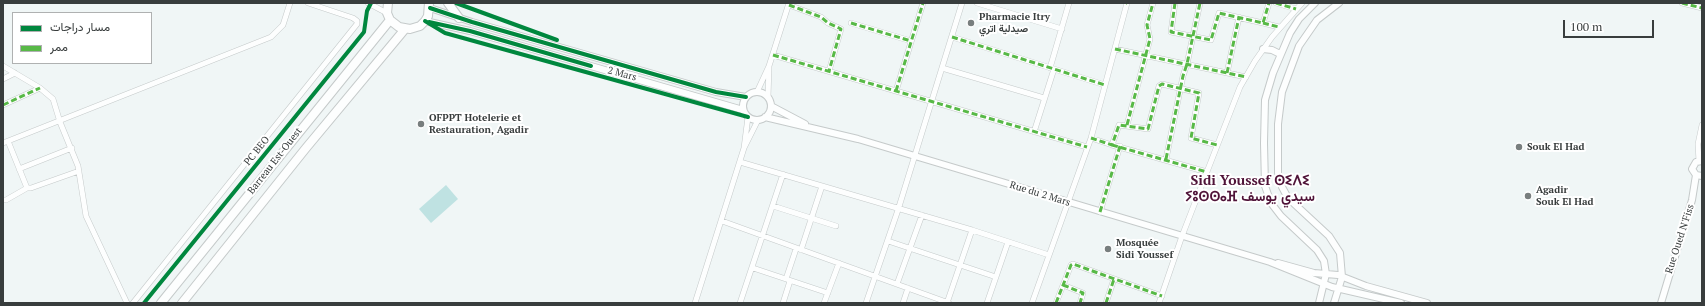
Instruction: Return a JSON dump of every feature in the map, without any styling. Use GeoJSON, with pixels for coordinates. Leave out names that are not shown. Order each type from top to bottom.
{"type":"FeatureCollection","features":[{"type":"Feature","properties":{"kind":"main road"},"geometry":{"type":"LineString","coordinates":[[388,3],[389,16],[394,24],[404,29],[415,28],[425,22],[429,6]]}},
{"type":"Feature","properties":{"kind":"main road"},"geometry":{"type":"LineString","coordinates":[[448,3],[459,18]]}},
{"type":"Feature","properties":{"kind":"main road","name":"Barreau Est-Ouest"},"geometry":{"type":"LineString","coordinates":[[161,303],[389,16]]}},
{"type":"Feature","properties":{"kind":"main road","name":"Barreau Est-Ouest"},"geometry":{"type":"LineString","coordinates":[[182,303],[326,123],[404,29]]}},
{"type":"Feature","properties":{"kind":"street"},"geometry":{"type":"LineString","coordinates":[[27,188],[6,142],[60,122],[271,37],[283,25],[290,3]]}},
{"type":"Feature","properties":{"kind":"street"},"geometry":{"type":"LineString","coordinates":[[133,303],[357,24],[357,21],[353,18],[308,3]]}},
{"type":"Feature","properties":{"kind":"street"},"geometry":{"type":"LineString","coordinates":[[368,3],[389,16]]}},
{"type":"Feature","properties":{"kind":"street"},"geometry":{"type":"LineString","coordinates":[[896,91],[923,3]]}},
{"type":"Feature","properties":{"kind":"street"},"geometry":{"type":"LineString","coordinates":[[866,303],[898,210],[962,3]]}},
{"type":"Feature","properties":{"kind":"street"},"geometry":{"type":"LineString","coordinates":[[977,3],[1062,29]]}},
{"type":"Feature","properties":{"kind":"street"},"geometry":{"type":"LineString","coordinates":[[1034,132],[1069,3]]}},
{"type":"Feature","properties":{"kind":"street"},"geometry":{"type":"LineString","coordinates":[[1032,303],[1091,138],[1127,3]]}},
{"type":"Feature","properties":{"kind":"street"},"geometry":{"type":"LineString","coordinates":[[1127,125],[1138,78],[1150,39],[1147,25],[1153,3]]}},
{"type":"Feature","properties":{"kind":"street"},"geometry":{"type":"LineString","coordinates":[[1175,3],[1170,31],[1192,37],[1212,40],[1219,13],[1280,27]]}},
{"type":"Feature","properties":{"kind":"street"},"geometry":{"type":"LineString","coordinates":[[1166,159],[1200,3]]}},
{"type":"Feature","properties":{"kind":"street"},"geometry":{"type":"LineString","coordinates":[[1263,23],[1269,3]]}},
{"type":"Feature","properties":{"kind":"street"},"geometry":{"type":"LineString","coordinates":[[1276,3],[1296,8]]}},
{"type":"Feature","properties":{"kind":"street"},"geometry":{"type":"LineString","coordinates":[[1159,303],[1182,236],[1234,101],[1246,77],[1263,49],[1296,8],[1302,3]]}},
{"type":"Feature","properties":{"kind":"street"},"geometry":{"type":"LineString","coordinates":[[1315,3],[1294,26],[1280,54],[1270,82],[1265,105],[1265,186],[1276,211],[1320,253],[1324,261],[1326,274],[1325,284],[1319,303]]}},
{"type":"Feature","properties":{"kind":"street"},"geometry":{"type":"LineString","coordinates":[[1334,303],[1340,289],[1342,277],[1341,259],[1336,244],[1288,198],[1280,182],[1278,165],[1279,108],[1283,88],[1296,53],[1312,26],[1323,15],[1339,3]]}},
{"type":"Feature","properties":{"kind":"street"},"geometry":{"type":"LineString","coordinates":[[1682,3],[1698,6]]}},
{"type":"Feature","properties":{"kind":"street"},"geometry":{"type":"LineString","coordinates":[[757,92],[773,55],[789,4],[821,17],[828,23],[841,29],[829,71]]}},
{"type":"Feature","properties":{"kind":"street"},"geometry":{"type":"LineString","coordinates":[[429,6],[459,18],[716,92],[746,97],[757,92],[768,97]]}},
{"type":"Feature","properties":{"kind":"street"},"geometry":{"type":"LineString","coordinates":[[1227,73],[1239,17]]}},
{"type":"Feature","properties":{"kind":"street"},"geometry":{"type":"LineString","coordinates":[[425,22],[470,30],[744,110]]}},
{"type":"Feature","properties":{"kind":"street"},"geometry":{"type":"LineString","coordinates":[[851,23],[911,41]]}},
{"type":"Feature","properties":{"kind":"street"},"geometry":{"type":"LineString","coordinates":[[952,37],[1105,85]]}},
{"type":"Feature","properties":{"kind":"street"},"geometry":{"type":"LineString","coordinates":[[1115,49],[1246,77]]}},
{"type":"Feature","properties":{"kind":"street"},"geometry":{"type":"LineString","coordinates":[[1263,49],[1272,50],[1280,54]]}},
{"type":"Feature","properties":{"kind":"street"},"geometry":{"type":"LineString","coordinates":[[773,55],[1087,147]]}},
{"type":"Feature","properties":{"kind":"street"},"geometry":{"type":"LineString","coordinates":[[3,66],[40,88],[53,99],[60,122],[72,148],[80,171],[86,216],[127,303]]}},
{"type":"Feature","properties":{"kind":"street"},"geometry":{"type":"LineString","coordinates":[[744,148],[758,120],[765,117],[771,106],[768,97],[769,66]]}},
{"type":"Feature","properties":{"kind":"street"},"geometry":{"type":"LineString","coordinates":[[942,68],[1044,98]]}},
{"type":"Feature","properties":{"kind":"street"},"geometry":{"type":"LineString","coordinates":[[3,79],[15,73]]}},
{"type":"Feature","properties":{"kind":"street"},"geometry":{"type":"LineString","coordinates":[[1112,145],[1118,126],[1121,124],[1148,129],[1160,84],[1198,92],[1200,95],[1192,140],[1218,145]]}},
{"type":"Feature","properties":{"kind":"street"},"geometry":{"type":"LineString","coordinates":[[3,105],[40,88]]}},
{"type":"Feature","properties":{"kind":"street"},"geometry":{"type":"LineString","coordinates":[[746,97],[744,101],[744,110],[748,116],[758,120]]}},
{"type":"Feature","properties":{"kind":"street","name":"Rue du 2 Mars"},"geometry":{"type":"LineString","coordinates":[[771,106],[810,126]]}},
{"type":"Feature","properties":{"kind":"street"},"geometry":{"type":"LineString","coordinates":[[695,303],[744,148],[748,116]]}},
{"type":"Feature","properties":{"kind":"street","name":"Rue du 2 Mars"},"geometry":{"type":"LineString","coordinates":[[765,117],[810,126],[914,156],[1270,262],[1340,289],[1363,293],[1400,303]]}},
{"type":"Feature","properties":{"kind":"street"},"geometry":{"type":"LineString","coordinates":[[1700,161],[1698,144],[1702,124]]}},
{"type":"Feature","properties":{"kind":"street"},"geometry":{"type":"LineString","coordinates":[[1091,138],[1207,172]]}},
{"type":"Feature","properties":{"kind":"street"},"geometry":{"type":"LineString","coordinates":[[1100,212],[1120,146]]}},
{"type":"Feature","properties":{"kind":"street"},"geometry":{"type":"LineString","coordinates":[[19,169],[72,148]]}},
{"type":"Feature","properties":{"kind":"street","name":"Rue Oued N'Fiss"},"geometry":{"type":"LineString","coordinates":[[1661,303],[1699,176],[1692,172],[1692,167],[1700,161]]}},
{"type":"Feature","properties":{"kind":"street"},"geometry":{"type":"LineString","coordinates":[[740,162],[898,210],[922,215],[972,230],[1049,256]]}},
{"type":"Feature","properties":{"kind":"street"},"geometry":{"type":"LineString","coordinates":[[3,200],[6,200],[27,188],[31,188],[80,171]]}},
{"type":"Feature","properties":{"kind":"street"},"geometry":{"type":"LineString","coordinates":[[740,303],[753,268],[783,174]]}},
{"type":"Feature","properties":{"kind":"street"},"geometry":{"type":"LineString","coordinates":[[782,303],[798,249],[812,218],[822,186]]}},
{"type":"Feature","properties":{"kind":"street"},"geometry":{"type":"LineString","coordinates":[[773,206],[836,226]]}},
{"type":"Feature","properties":{"kind":"street"},"geometry":{"type":"LineString","coordinates":[[897,284],[922,215]]}},
{"type":"Feature","properties":{"kind":"street"},"geometry":{"type":"LineString","coordinates":[[722,221],[948,303],[972,230]]}},
{"type":"Feature","properties":{"kind":"street"},"geometry":{"type":"LineString","coordinates":[[888,241],[996,277]]}},
{"type":"Feature","properties":{"kind":"street"},"geometry":{"type":"LineString","coordinates":[[987,303],[1008,242]]}},
{"type":"Feature","properties":{"kind":"street","name":"Rue du 2 Mars"},"geometry":{"type":"LineString","coordinates":[[1270,262],[1287,265],[1314,273],[1342,277],[1366,286],[1427,303]]}},
{"type":"Feature","properties":{"kind":"street"},"geometry":{"type":"LineString","coordinates":[[824,303],[838,263]]}},
{"type":"Feature","properties":{"kind":"street"},"geometry":{"type":"LineString","coordinates":[[1056,303],[1071,265],[1073,264],[1162,296]]}},
{"type":"Feature","properties":{"kind":"street"},"geometry":{"type":"LineString","coordinates":[[753,268],[828,293]]}},
{"type":"Feature","properties":{"kind":"street"},"geometry":{"type":"LineString","coordinates":[[1106,303],[1114,279]]}},
{"type":"Feature","properties":{"kind":"street"},"geometry":{"type":"LineString","coordinates":[[1063,285],[1083,293],[1080,303]]}},
{"type":"Feature","properties":{"kind":"street"},"geometry":{"type":"LineString","coordinates":[[903,303],[908,288]]}},
{"type":"Feature","properties":{"kind":"shaded area"},"geometry":{"type":"Polygon","coordinates":[[[446,185],[458,199],[431,223],[419,209],[446,185]]]}},
{"type":"Feature","properties":{"kind":"marked path"},"geometry":{"type":"LineString","coordinates":[[896,91],[923,3]]}},
{"type":"Feature","properties":{"kind":"marked path"},"geometry":{"type":"LineString","coordinates":[[1127,125],[1150,39],[1147,25],[1153,3]]}},
{"type":"Feature","properties":{"kind":"marked path"},"geometry":{"type":"LineString","coordinates":[[1175,3],[1171,32],[1211,40],[1219,13],[1263,23],[1269,3]]}},
{"type":"Feature","properties":{"kind":"marked path"},"geometry":{"type":"LineString","coordinates":[[1166,159],[1200,3]]}},
{"type":"Feature","properties":{"kind":"marked path"},"geometry":{"type":"LineString","coordinates":[[1276,3],[1296,9]]}},
{"type":"Feature","properties":{"kind":"marked path"},"geometry":{"type":"LineString","coordinates":[[1682,3],[1702,8]]}},
{"type":"Feature","properties":{"kind":"marked path"},"geometry":{"type":"LineString","coordinates":[[789,5],[821,17],[828,23],[841,29],[829,71]]}},
{"type":"Feature","properties":{"kind":"marked path"},"geometry":{"type":"LineString","coordinates":[[1227,73],[1239,17]]}},
{"type":"Feature","properties":{"kind":"marked path"},"geometry":{"type":"LineString","coordinates":[[851,23],[911,41]]}},
{"type":"Feature","properties":{"kind":"marked path"},"geometry":{"type":"LineString","coordinates":[[1263,23],[1279,27]]}},
{"type":"Feature","properties":{"kind":"marked path"},"geometry":{"type":"LineString","coordinates":[[952,37],[1105,85]]}},
{"type":"Feature","properties":{"kind":"marked path"},"geometry":{"type":"LineString","coordinates":[[1115,49],[1246,77]]}},
{"type":"Feature","properties":{"kind":"marked path"},"geometry":{"type":"LineString","coordinates":[[773,55],[1087,147]]}},
{"type":"Feature","properties":{"kind":"marked path"},"geometry":{"type":"LineString","coordinates":[[1091,138],[1112,145],[1119,125],[1148,129],[1159,86],[1162,84],[1199,93],[1191,138],[1217,145]]}},
{"type":"Feature","properties":{"kind":"marked path"},"geometry":{"type":"LineString","coordinates":[[3,105],[40,88]]}},
{"type":"Feature","properties":{"kind":"marked path"},"geometry":{"type":"LineString","coordinates":[[1112,145],[1207,172]]}},
{"type":"Feature","properties":{"kind":"marked path"},"geometry":{"type":"LineString","coordinates":[[1100,212],[1120,146]]}},
{"type":"Feature","properties":{"kind":"marked path"},"geometry":{"type":"LineString","coordinates":[[1056,303],[1071,265],[1073,264],[1162,296]]}},
{"type":"Feature","properties":{"kind":"marked path"},"geometry":{"type":"LineString","coordinates":[[1106,303],[1114,279]]}},
{"type":"Feature","properties":{"kind":"marked path"},"geometry":{"type":"LineString","coordinates":[[1063,285],[1083,293],[1080,303]]}},
{"type":"Feature","properties":{"kind":"cycle path","name":"PC BEO"},"geometry":{"type":"LineString","coordinates":[[144,303],[364,32],[367,11],[371,3]]}},
{"type":"Feature","properties":{"kind":"cycle path"},"geometry":{"type":"LineString","coordinates":[[456,3],[557,40]]}},
{"type":"Feature","properties":{"kind":"cycle path","name":"2 Mars"},"geometry":{"type":"LineString","coordinates":[[430,8],[472,22],[716,92],[746,97]]}},
{"type":"Feature","properties":{"kind":"cycle path","name":"2 Mars"},"geometry":{"type":"LineString","coordinates":[[425,21],[445,33],[748,117]]}},
{"type":"Feature","properties":{"kind":"cycle path"},"geometry":{"type":"LineString","coordinates":[[429,22],[470,31],[591,66]]}},
{"type":"Feature","properties":{"kind":"place","name":"Pharmacie Itry صيدلية اتري"},"geometry":{"type":"Point","coordinates":[971,23]}},
{"type":"Feature","properties":{"kind":"place","name":"OFPPT Hotelerie et Restauration, Agadir"},"geometry":{"type":"Point","coordinates":[421,124]}},
{"type":"Feature","properties":{"kind":"place","name":"Souk El Had"},"geometry":{"type":"Point","coordinates":[1519,147]}},
{"type":"Feature","properties":{"kind":"place","name":"Agadir Souk El Had"},"geometry":{"type":"Point","coordinates":[1528,196]}},
{"type":"Feature","properties":{"kind":"place","name":"Mosquée Sidi Youssef"},"geometry":{"type":"Point","coordinates":[1108,249]}},
{"type":"Feature","properties":{"kind":"district","name":"Sidi Youssef ⵙⵉⴷⵉ ⵢⵓⵙⵙⴰⴼ سيدي يوسف"},"geometry":{"type":"Point","coordinates":[1250,190]}}]}
